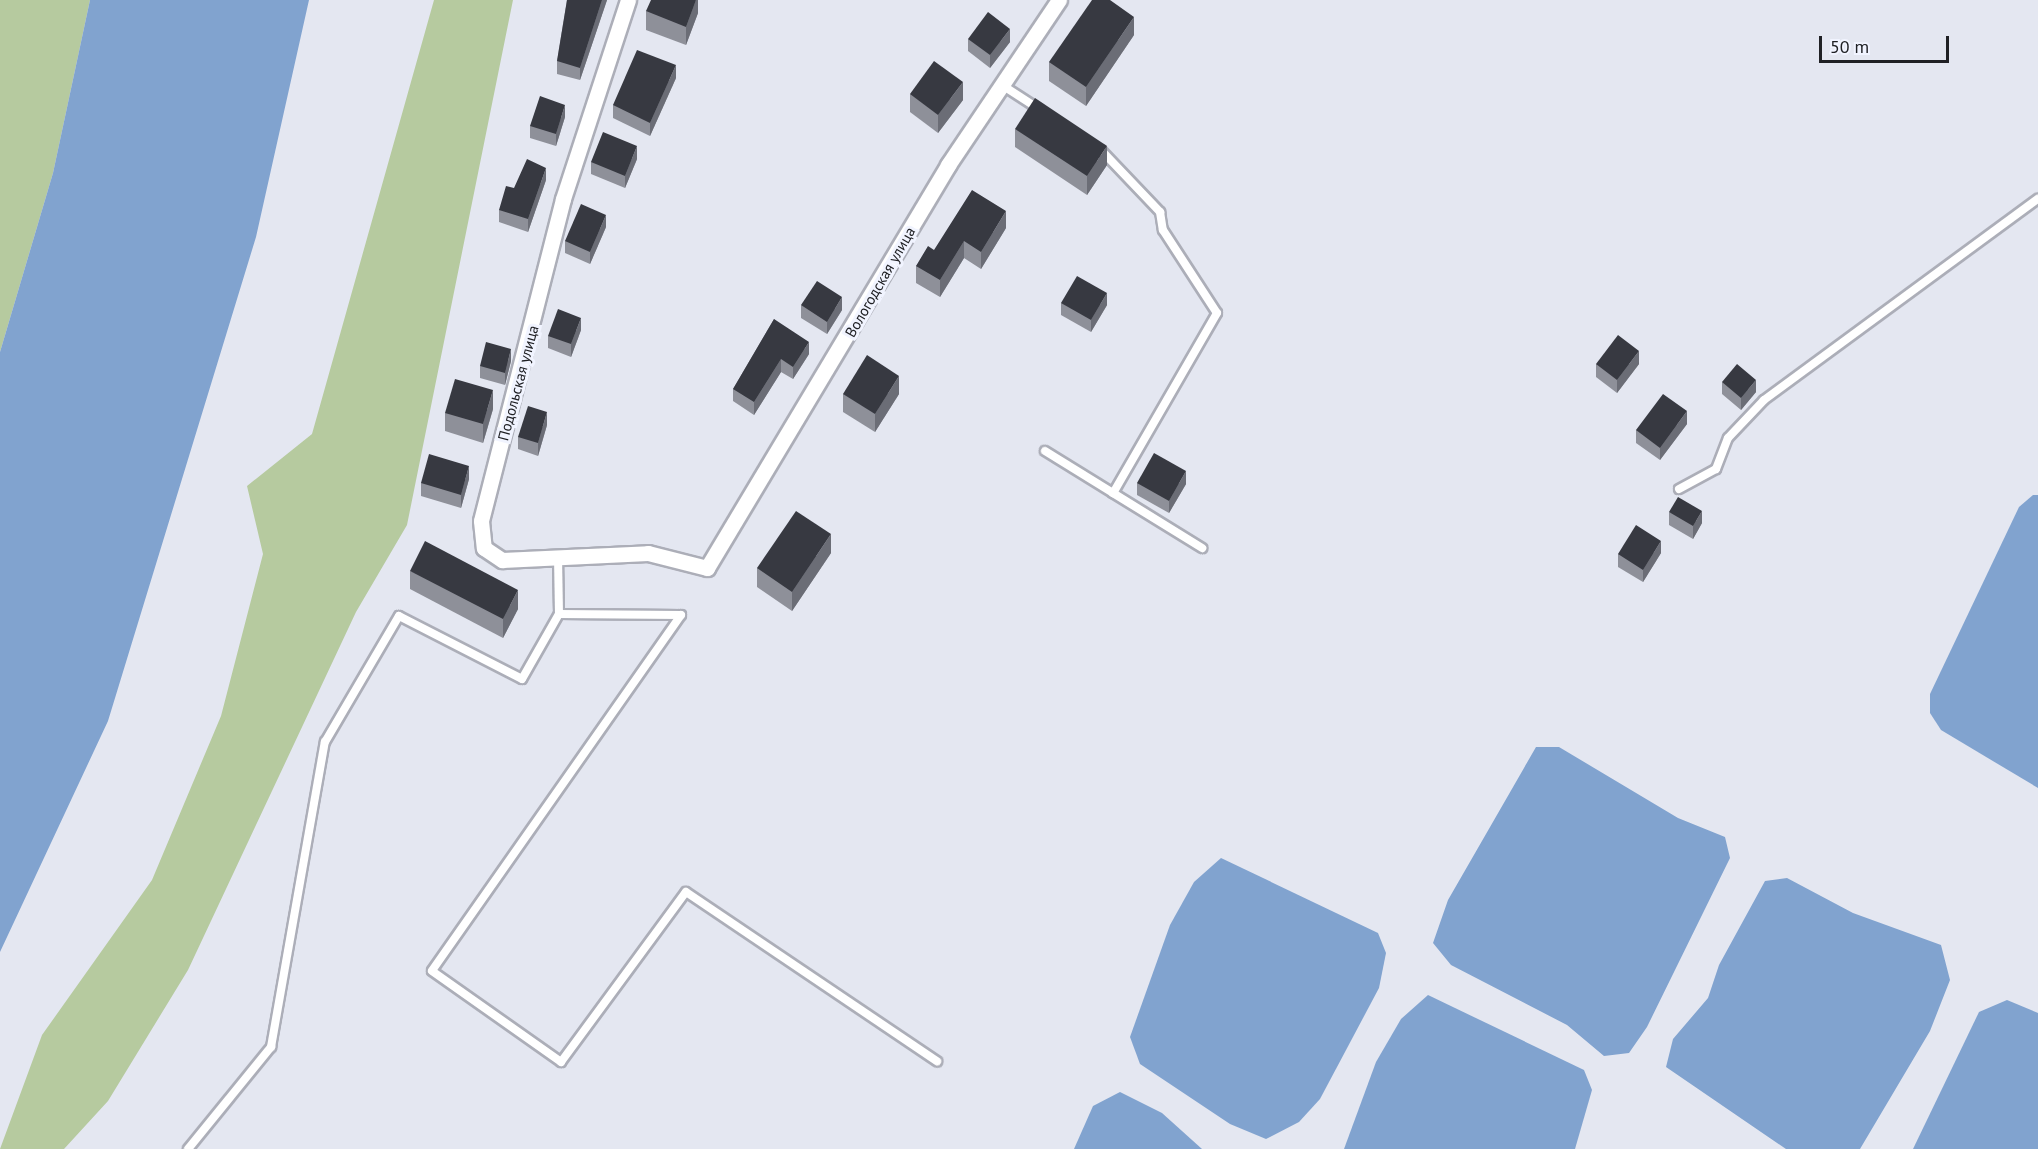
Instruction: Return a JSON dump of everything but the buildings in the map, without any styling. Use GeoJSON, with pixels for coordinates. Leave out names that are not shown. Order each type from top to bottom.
{"type":"FeatureCollection","features":[{"type":"Feature","properties":{"kind":"street","name":"Подольская улица"},"geometry":{"type":"LineString","coordinates":[[628,0],[562,199],[481,521],[484,548],[502,560],[648,553],[707,568]]}},
{"type":"Feature","properties":{"kind":"street","name":"Вологодская улица"},"geometry":{"type":"LineString","coordinates":[[707,568],[948,165],[1059,0]]}},
{"type":"Feature","properties":{"kind":"lane"},"geometry":{"type":"LineString","coordinates":[[1002,85],[1049,115]]}},
{"type":"Feature","properties":{"kind":"lane"},"geometry":{"type":"LineString","coordinates":[[1096,145],[1160,212],[1163,230],[1217,313],[1113,493]]}},
{"type":"Feature","properties":{"kind":"lane"},"geometry":{"type":"LineString","coordinates":[[1679,489],[1716,469],[1728,438],[1764,400],[2038,200]]}},
{"type":"Feature","properties":{"kind":"lane"},"geometry":{"type":"LineString","coordinates":[[1045,451],[1202,548]]}},
{"type":"Feature","properties":{"kind":"lane"},"geometry":{"type":"LineString","coordinates":[[188,1149],[271,1047],[325,742],[399,616],[522,679],[559,614],[558,558]]}},
{"type":"Feature","properties":{"kind":"lane"},"geometry":{"type":"LineString","coordinates":[[559,614],[681,615],[432,971],[561,1062],[686,892],[937,1061]]}},
{"type":"Feature","properties":{"kind":"green space"},"geometry":{"type":"Polygon","coordinates":[[[0,0],[90,0],[53,173],[0,352],[0,0]]]}},
{"type":"Feature","properties":{"kind":"green space"},"geometry":{"type":"Polygon","coordinates":[[[434,0],[513,0],[407,525],[356,612],[188,970],[108,1101],[64,1149],[0,1149],[42,1035],[152,880],[221,716],[263,554],[247,486],[312,434],[434,0]]]}},
{"type":"Feature","properties":{"kind":"water"},"geometry":{"type":"Polygon","coordinates":[[[90,0],[309,0],[256,237],[108,721],[0,952],[0,352],[53,173],[90,0]]]}},
{"type":"Feature","properties":{"kind":"water"},"geometry":{"type":"Polygon","coordinates":[[[2033,495],[2038,495],[2038,788],[1941,730],[1930,713],[1930,694],[2019,507],[2033,495]]]}},
{"type":"Feature","properties":{"kind":"water"},"geometry":{"type":"Polygon","coordinates":[[[1536,747],[1559,747],[1678,818],[1725,837],[1730,858],[1647,1027],[1629,1053],[1604,1056],[1567,1025],[1451,965],[1433,943],[1448,900],[1536,747]]]}},
{"type":"Feature","properties":{"kind":"water"},"geometry":{"type":"Polygon","coordinates":[[[1221,858],[1378,933],[1386,953],[1379,988],[1320,1099],[1299,1122],[1266,1139],[1230,1124],[1140,1064],[1130,1037],[1170,925],[1194,882],[1221,858]]]}},
{"type":"Feature","properties":{"kind":"water"},"geometry":{"type":"Polygon","coordinates":[[[1787,878],[1853,913],[1941,945],[1950,980],[1930,1031],[1860,1149],[1786,1149],[1666,1067],[1673,1039],[1708,998],[1719,965],[1765,881],[1787,878]]]}},
{"type":"Feature","properties":{"kind":"water"},"geometry":{"type":"Polygon","coordinates":[[[1428,995],[1584,1070],[1592,1090],[1575,1149],[1344,1149],[1376,1062],[1401,1019],[1428,995]]]}},
{"type":"Feature","properties":{"kind":"water"},"geometry":{"type":"Polygon","coordinates":[[[2007,1000],[2038,1013],[2038,1149],[1913,1149],[1979,1012],[2007,1000]]]}},
{"type":"Feature","properties":{"kind":"water"},"geometry":{"type":"Polygon","coordinates":[[[1120,1092],[1162,1113],[1202,1149],[1074,1149],[1093,1106],[1120,1092]]]}}]}
